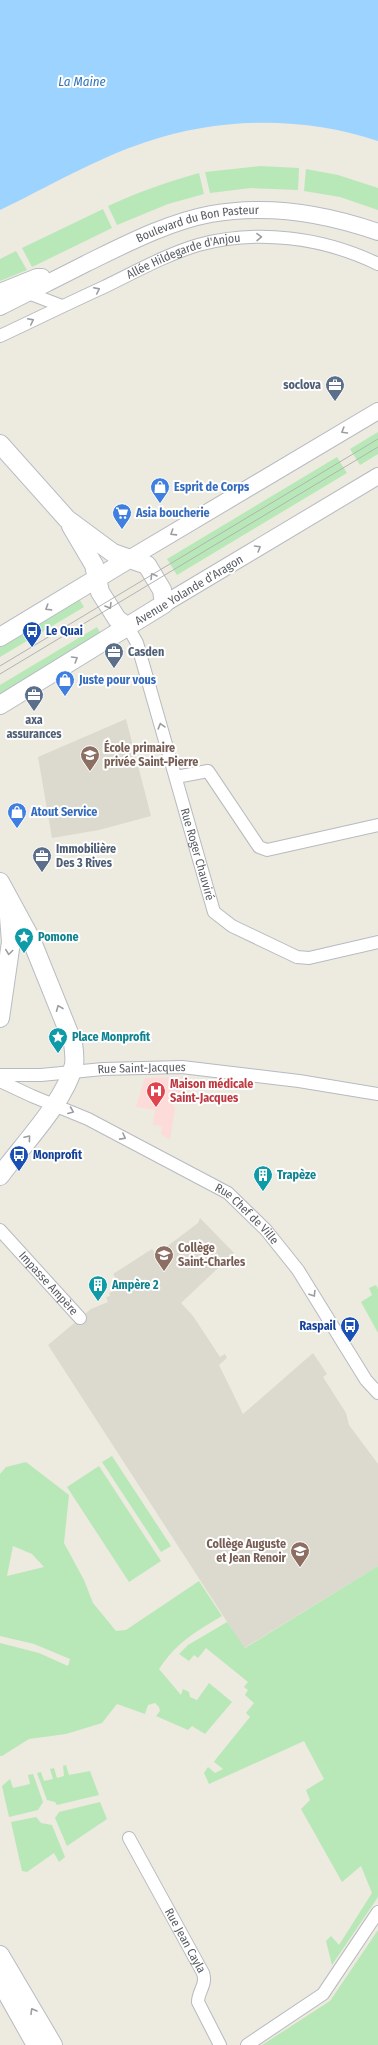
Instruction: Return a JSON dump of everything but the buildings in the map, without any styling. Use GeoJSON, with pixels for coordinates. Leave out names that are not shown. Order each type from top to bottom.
{"type":"FeatureCollection","features":[{"type":"Feature","properties":{"kind":"main road"},"geometry":{"type":"LineString","coordinates":[[0,444],[67,519],[94,565],[96,580],[100,592],[117,619],[128,626]]}},
{"type":"Feature","properties":{"kind":"main road"},"geometry":{"type":"LineString","coordinates":[[67,519],[113,553],[147,565],[162,590],[164,604]]}},
{"type":"Feature","properties":{"kind":"main road"},"geometry":{"type":"LineString","coordinates":[[0,637],[130,559]]}},
{"type":"Feature","properties":{"kind":"main road","name":"Avenue Yolande d’Aragon"},"geometry":{"type":"LineString","coordinates":[[0,705],[164,604]]}},
{"type":"Feature","properties":{"kind":"main road"},"geometry":{"type":"LineString","coordinates":[[0,882],[8,900],[31,939],[73,1042],[74,1063],[71,1072],[46,1118],[0,1176]]}},
{"type":"Feature","properties":{"kind":"main road"},"geometry":{"type":"LineString","coordinates":[[0,1018],[11,942],[8,900]]}},
{"type":"Feature","properties":{"kind":"main road"},"geometry":{"type":"LineString","coordinates":[[0,1955],[53,2045]]}},
{"type":"Feature","properties":{"kind":"main road"},"geometry":{"type":"LineString","coordinates":[[0,1981],[36,2045]]}},
{"type":"Feature","properties":{"kind":"street","name":"Boulevard du Bon Pasteur"},"geometry":{"type":"LineString","coordinates":[[0,307],[123,245],[167,227],[210,214],[255,210],[298,212],[342,221],[378,232]]}},
{"type":"Feature","properties":{"kind":"street","name":"Allée Hildegarde d'Anjou"},"geometry":{"type":"LineString","coordinates":[[0,336],[134,271],[175,253],[198,245],[226,240],[266,237],[304,240],[352,253],[378,264]]}},
{"type":"Feature","properties":{"kind":"street"},"geometry":{"type":"LineString","coordinates":[[0,292],[37,277],[53,280]]}},
{"type":"Feature","properties":{"kind":"street"},"geometry":{"type":"LineString","coordinates":[[28,293],[62,306]]}},
{"type":"Feature","properties":{"kind":"street"},"geometry":{"type":"LineString","coordinates":[[130,559],[378,411]]}},
{"type":"Feature","properties":{"kind":"street","name":"Avenue Yolande d’Aragon"},"geometry":{"type":"LineString","coordinates":[[164,604],[378,476]]}},
{"type":"Feature","properties":{"kind":"street","name":"Rue Roger Chauviré"},"geometry":{"type":"LineString","coordinates":[[128,626],[137,643],[214,912],[224,921],[297,957],[309,958],[378,942]]}},
{"type":"Feature","properties":{"kind":"street"},"geometry":{"type":"LineString","coordinates":[[176,777],[208,771],[259,847],[267,850],[378,826]]}},
{"type":"Feature","properties":{"kind":"street","name":"Rue Saint-Jacques"},"geometry":{"type":"LineString","coordinates":[[71,1072],[103,1069],[182,1067],[299,1081],[378,1094]]}},
{"type":"Feature","properties":{"kind":"street"},"geometry":{"type":"LineString","coordinates":[[0,1075],[71,1072]]}},
{"type":"Feature","properties":{"kind":"street"},"geometry":{"type":"LineString","coordinates":[[0,1081],[12,1088],[54,1104]]}},
{"type":"Feature","properties":{"kind":"street","name":"Rue Chef de Ville"},"geometry":{"type":"LineString","coordinates":[[54,1104],[88,1119],[231,1196],[266,1230],[298,1270],[366,1380],[378,1393]]}},
{"type":"Feature","properties":{"kind":"street","name":"Impasse Ampère"},"geometry":{"type":"LineString","coordinates":[[0,1230],[80,1318]]}},
{"type":"Feature","properties":{"kind":"street","name":"Rue Jean Cayla"},"geometry":{"type":"LineString","coordinates":[[129,1838],[203,1973],[204,1983],[199,1994],[198,2002],[220,2045]]}},
{"type":"Feature","properties":{"kind":"street"},"geometry":{"type":"LineString","coordinates":[[247,2045],[324,1994],[378,1912]]}},
{"type":"Feature","properties":{"kind":"shaded area","name":"École primaire privée Saint-Pierre"},"geometry":{"type":"Polygon","coordinates":[[[126,719],[151,816],[99,830],[52,838],[38,757],[126,719]]]}},
{"type":"Feature","properties":{"kind":"shaded area","name":"Maison médicale Saint-Jacques"},"geometry":{"type":"Polygon","coordinates":[[[184,1077],[182,1093],[173,1092],[173,1106],[175,1107],[170,1140],[161,1134],[162,1126],[153,1125],[155,1110],[136,1107],[145,1078],[184,1077]]]}},
{"type":"Feature","properties":{"kind":"shaded area"},"geometry":{"type":"Polygon","coordinates":[[[200,1218],[234,1253],[181,1303],[193,1316],[220,1357],[225,1354],[227,1358],[219,1365],[243,1414],[313,1353],[327,1374],[323,1377],[346,1413],[349,1425],[378,1464],[378,1566],[244,1648],[48,1345],[91,1309],[108,1302],[106,1297],[110,1296],[109,1293],[122,1288],[113,1274],[152,1249],[155,1253],[169,1245],[198,1223],[200,1218]]]}},
{"type":"Feature","properties":{"kind":"green space"},"geometry":{"type":"Polygon","coordinates":[[[260,166],[299,168],[298,190],[251,188],[210,193],[205,172],[260,166]]]}},
{"type":"Feature","properties":{"kind":"green space"},"geometry":{"type":"Polygon","coordinates":[[[306,169],[338,175],[378,188],[378,210],[340,197],[304,191],[306,169]]]}},
{"type":"Feature","properties":{"kind":"green space"},"geometry":{"type":"Polygon","coordinates":[[[199,173],[204,194],[168,204],[117,225],[108,206],[130,196],[199,173]]]}},
{"type":"Feature","properties":{"kind":"green space"},"geometry":{"type":"Polygon","coordinates":[[[103,209],[112,228],[32,267],[22,248],[103,209]]]}},
{"type":"Feature","properties":{"kind":"green space"},"geometry":{"type":"Polygon","coordinates":[[[16,251],[27,270],[0,281],[0,259],[16,251]]]}},
{"type":"Feature","properties":{"kind":"green space"},"geometry":{"type":"Polygon","coordinates":[[[378,432],[378,454],[360,465],[350,449],[378,432]]]}},
{"type":"Feature","properties":{"kind":"green space"},"geometry":{"type":"Polygon","coordinates":[[[337,457],[347,473],[177,575],[167,559],[337,457]]]}},
{"type":"Feature","properties":{"kind":"green space"},"geometry":{"type":"Polygon","coordinates":[[[78,597],[84,607],[0,657],[0,644],[78,597]]]}},
{"type":"Feature","properties":{"kind":"green space"},"geometry":{"type":"Polygon","coordinates":[[[97,627],[102,636],[0,698],[0,685],[97,627]]]}},
{"type":"Feature","properties":{"kind":"green space"},"geometry":{"type":"Polygon","coordinates":[[[376,1285],[378,1289],[378,1333],[361,1302],[372,1295],[369,1288],[376,1285]]]}},
{"type":"Feature","properties":{"kind":"green space"},"geometry":{"type":"Polygon","coordinates":[[[112,1456],[171,1546],[161,1552],[102,1462],[112,1456]]]}},
{"type":"Feature","properties":{"kind":"green space"},"geometry":{"type":"Polygon","coordinates":[[[26,1462],[69,1495],[64,1543],[84,1580],[93,1603],[116,1631],[126,1630],[199,1581],[222,1616],[187,1638],[159,1669],[181,1695],[183,1689],[189,1692],[190,1697],[197,1700],[209,1683],[232,1702],[205,1734],[192,1726],[188,1730],[156,1716],[160,1711],[159,1707],[155,1703],[148,1705],[145,1714],[117,1704],[102,1723],[66,1734],[29,1739],[0,1756],[0,1643],[39,1653],[68,1666],[70,1659],[34,1644],[0,1636],[0,1474],[6,1467],[26,1462]],[[13,1546],[7,1576],[44,1567],[32,1554],[13,1546]]]}},
{"type":"Feature","properties":{"kind":"green space"},"geometry":{"type":"Polygon","coordinates":[[[99,1466],[161,1561],[129,1582],[67,1487],[99,1466]]]}},
{"type":"Feature","properties":{"kind":"green space"},"geometry":{"type":"Polygon","coordinates":[[[378,1566],[378,1897],[332,1965],[326,1941],[331,1936],[339,1945],[372,1893],[361,1866],[342,1882],[301,1809],[310,1800],[306,1790],[324,1779],[304,1741],[209,1784],[204,1773],[208,1767],[215,1773],[223,1769],[214,1762],[250,1717],[246,1713],[254,1703],[245,1695],[248,1690],[244,1687],[248,1682],[206,1648],[198,1658],[194,1655],[189,1661],[179,1654],[188,1645],[227,1622],[245,1648],[378,1566]]]}},
{"type":"Feature","properties":{"kind":"green space"},"geometry":{"type":"Polygon","coordinates":[[[66,1765],[69,1775],[90,1771],[99,1795],[57,1805],[55,1802],[47,1800],[37,1773],[41,1772],[44,1781],[53,1779],[50,1769],[54,1768],[57,1778],[64,1776],[63,1766],[66,1765]]]}},
{"type":"Feature","properties":{"kind":"green space"},"geometry":{"type":"Polygon","coordinates":[[[33,1774],[43,1802],[38,1810],[9,1817],[2,1786],[10,1779],[13,1788],[30,1784],[28,1775],[33,1774]]]}},
{"type":"Feature","properties":{"kind":"green space"},"geometry":{"type":"Polygon","coordinates":[[[100,1802],[107,1819],[67,1846],[55,1818],[59,1812],[100,1802]]]}},
{"type":"Feature","properties":{"kind":"green space"},"geometry":{"type":"Polygon","coordinates":[[[36,1817],[41,1823],[52,1825],[65,1857],[59,1862],[54,1853],[27,1872],[22,1871],[11,1822],[36,1817]]]}},
{"type":"Feature","properties":{"kind":"green space"},"geometry":{"type":"Polygon","coordinates":[[[378,1930],[378,2045],[262,2045],[330,2001],[378,1930]]]}},
{"type":"Feature","properties":{"kind":"water","name":"La Maine"},"geometry":{"type":"Polygon","coordinates":[[[0,0],[378,0],[378,141],[321,127],[291,124],[233,124],[203,128],[146,142],[109,156],[0,210],[0,0]]]}},
{"type":"Feature","properties":{"kind":"tram line"},"geometry":{"type":"LineString","coordinates":[[0,666],[378,439]]}},
{"type":"Feature","properties":{"kind":"tram line"},"geometry":{"type":"LineString","coordinates":[[0,674],[378,447]]}},
{"type":"Feature","properties":{"kind":"place","name":"soclova"},"geometry":{"type":"Point","coordinates":[335,402]}},
{"type":"Feature","properties":{"kind":"place","name":"Esprit de Corps"},"geometry":{"type":"Point","coordinates":[160,504]}},
{"type":"Feature","properties":{"kind":"place","name":"Asia boucherie"},"geometry":{"type":"Point","coordinates":[122,530]}},
{"type":"Feature","properties":{"kind":"place","name":"Le Quai"},"geometry":{"type":"Point","coordinates":[32,648]}},
{"type":"Feature","properties":{"kind":"place","name":"Casden"},"geometry":{"type":"Point","coordinates":[114,669]}},
{"type":"Feature","properties":{"kind":"place","name":"Juste pour vous"},"geometry":{"type":"Point","coordinates":[65,697]}},
{"type":"Feature","properties":{"kind":"place","name":"axa assurances"},"geometry":{"type":"Point","coordinates":[34,712]}},
{"type":"Feature","properties":{"kind":"place","name":"École primaire privée Saint-Pierre"},"geometry":{"type":"Point","coordinates":[90,772]}},
{"type":"Feature","properties":{"kind":"place","name":"Atout Service"},"geometry":{"type":"Point","coordinates":[17,829]}},
{"type":"Feature","properties":{"kind":"place","name":"Immobilière Des 3 Rives"},"geometry":{"type":"Point","coordinates":[42,873]}},
{"type":"Feature","properties":{"kind":"place","name":"Pomone"},"geometry":{"type":"Point","coordinates":[24,954]}},
{"type":"Feature","properties":{"kind":"place","name":"Place Monprofit"},"geometry":{"type":"Point","coordinates":[58,1054]}},
{"type":"Feature","properties":{"kind":"place","name":"Maison médicale Saint-Jacques"},"geometry":{"type":"Point","coordinates":[156,1108]}},
{"type":"Feature","properties":{"kind":"place","name":"Monprofit"},"geometry":{"type":"Point","coordinates":[19,1172]}},
{"type":"Feature","properties":{"kind":"place","name":"Trapèze"},"geometry":{"type":"Point","coordinates":[263,1192]}},
{"type":"Feature","properties":{"kind":"place","name":"Collège Saint-Charles"},"geometry":{"type":"Point","coordinates":[164,1272]}},
{"type":"Feature","properties":{"kind":"place","name":"Ampère 2"},"geometry":{"type":"Point","coordinates":[98,1302]}},
{"type":"Feature","properties":{"kind":"place","name":"Raspail"},"geometry":{"type":"Point","coordinates":[350,1343]}},
{"type":"Feature","properties":{"kind":"place","name":"Collège Auguste et Jean Renoir"},"geometry":{"type":"Point","coordinates":[300,1568]}}]}
